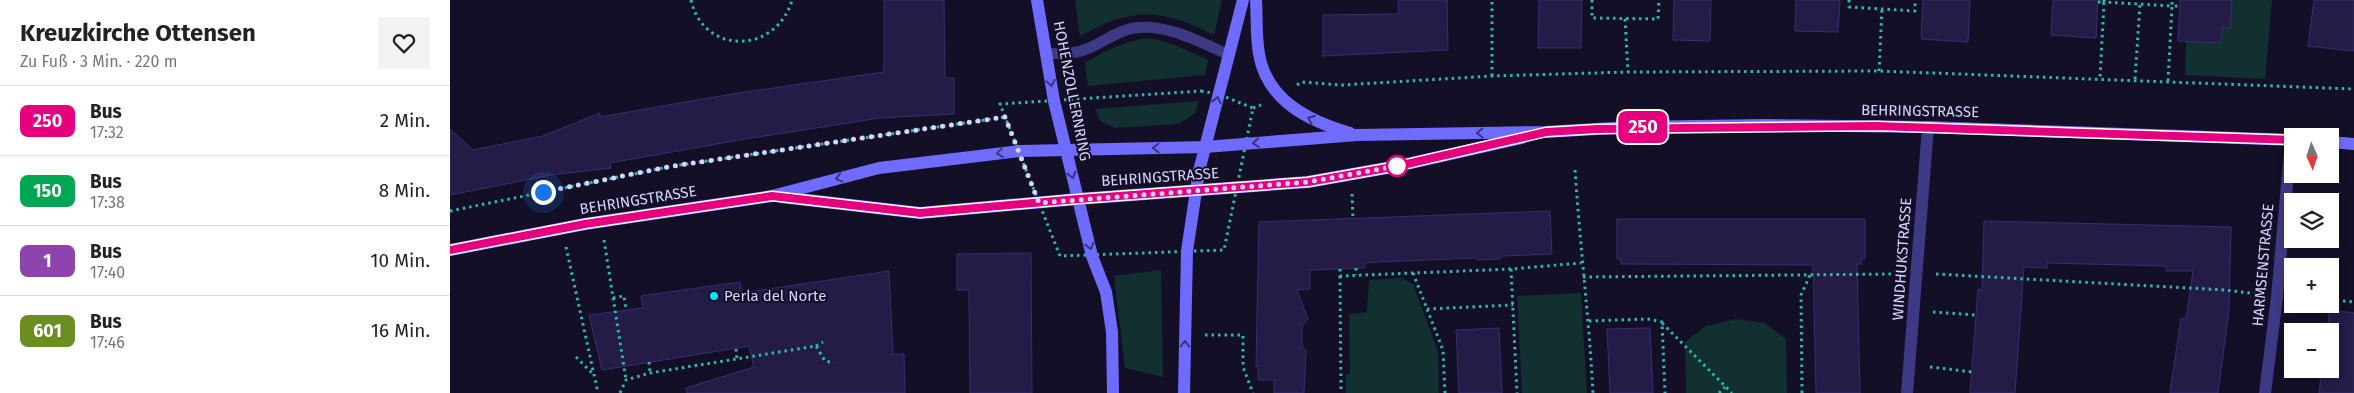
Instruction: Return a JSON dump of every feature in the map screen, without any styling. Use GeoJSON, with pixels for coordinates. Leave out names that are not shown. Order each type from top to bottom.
{"type":"FeatureCollection","features":[{"type":"Feature","properties":{"kind":"main road","name":"HOHENZOLLERNRING"},"geometry":{"type":"LineString","coordinates":[[1037,0],[1066,150],[1092,256],[1106,292],[1112,332],[1113,393]]}},
{"type":"Feature","properties":{"kind":"main road"},"geometry":{"type":"LineString","coordinates":[[1184,393],[1186,251],[1205,147],[1244,0]]}},
{"type":"Feature","properties":{"kind":"main road"},"geometry":{"type":"LineString","coordinates":[[1256,0],[1259,55],[1268,79],[1281,98],[1304,116],[1357,135]]}},
{"type":"Feature","properties":{"kind":"main road","name":"BEHRINGSTRASSE"},"geometry":{"type":"LineString","coordinates":[[450,250],[601,221],[772,196],[879,168],[1020,151],[1205,147],[1357,135],[1546,132],[1659,127],[1928,127],[2284,140]]}},
{"type":"Feature","properties":{"kind":"main road","name":"BEHRINGSTRASSE"},"geometry":{"type":"LineString","coordinates":[[772,196],[920,213],[1308,182],[1398,166],[1546,132]]}},
{"type":"Feature","properties":{"kind":"main road"},"geometry":{"type":"LineString","coordinates":[[2339,143],[2354,144]]}},
{"type":"Feature","properties":{"kind":"street","name":"WINDHUKSTRASSE"},"geometry":{"type":"LineString","coordinates":[[1907,393],[1915,311],[1928,127]]}},
{"type":"Feature","properties":{"kind":"street","name":"HARMSENSTRASSE"},"geometry":{"type":"LineString","coordinates":[[2265,393],[2277,297],[2288,183]]}},
{"type":"Feature","properties":{"kind":"lane"},"geometry":{"type":"LineString","coordinates":[[1046,54],[1081,51],[1106,37],[1132,28],[1152,27],[1178,34],[1229,55]]}},
{"type":"Feature","properties":{"kind":"path"},"geometry":{"type":"LineString","coordinates":[[691,0],[698,19],[712,32],[728,40],[751,41],[768,35],[781,23],[788,13],[792,0]]}},
{"type":"Feature","properties":{"kind":"path"},"geometry":{"type":"LineString","coordinates":[[1492,0],[1492,76]]}},
{"type":"Feature","properties":{"kind":"path"},"geometry":{"type":"LineString","coordinates":[[1592,0],[1592,18],[1625,19],[1658,19],[1659,0]]}},
{"type":"Feature","properties":{"kind":"path"},"geometry":{"type":"LineString","coordinates":[[1849,0],[1848,7],[1915,11],[1915,0]]}},
{"type":"Feature","properties":{"kind":"path"},"geometry":{"type":"LineString","coordinates":[[2168,80],[2172,0]]}},
{"type":"Feature","properties":{"kind":"path"},"geometry":{"type":"LineString","coordinates":[[2100,78],[2104,1]]}},
{"type":"Feature","properties":{"kind":"path"},"geometry":{"type":"LineString","coordinates":[[2098,2],[2180,6]]}},
{"type":"Feature","properties":{"kind":"path"},"geometry":{"type":"LineString","coordinates":[[2135,80],[2140,4]]}},
{"type":"Feature","properties":{"kind":"path"},"geometry":{"type":"LineString","coordinates":[[1878,72],[1882,9]]}},
{"type":"Feature","properties":{"kind":"path"},"geometry":{"type":"LineString","coordinates":[[1625,19],[1628,72]]}},
{"type":"Feature","properties":{"kind":"path"},"geometry":{"type":"LineString","coordinates":[[1301,82],[1342,85],[1492,76],[1628,72],[1878,72],[2168,80],[2354,89]]}},
{"type":"Feature","properties":{"kind":"path"},"geometry":{"type":"LineString","coordinates":[[1090,98],[1201,91]]}},
{"type":"Feature","properties":{"kind":"path"},"geometry":{"type":"LineString","coordinates":[[1017,103],[1000,104],[1060,256],[1074,256]]}},
{"type":"Feature","properties":{"kind":"path"},"geometry":{"type":"LineString","coordinates":[[1253,108],[1262,105]]}},
{"type":"Feature","properties":{"kind":"path"},"geometry":{"type":"LineString","coordinates":[[450,211],[673,166],[1005,117]]}},
{"type":"Feature","properties":{"kind":"path"},"geometry":{"type":"LineString","coordinates":[[1575,170],[1581,263],[1589,321],[1593,393]]}},
{"type":"Feature","properties":{"kind":"path"},"geometry":{"type":"LineString","coordinates":[[1198,251],[1224,250],[1231,214]]}},
{"type":"Feature","properties":{"kind":"path"},"geometry":{"type":"LineString","coordinates":[[601,221],[626,380],[620,393]]}},
{"type":"Feature","properties":{"kind":"path"},"geometry":{"type":"LineString","coordinates":[[562,229],[598,393]]}},
{"type":"Feature","properties":{"kind":"path"},"geometry":{"type":"LineString","coordinates":[[1108,255],[1167,252]]}},
{"type":"Feature","properties":{"kind":"path"},"geometry":{"type":"LineString","coordinates":[[1340,276],[1511,269],[1581,263]]}},
{"type":"Feature","properties":{"kind":"path"},"geometry":{"type":"LineString","coordinates":[[1356,268],[1356,275]]}},
{"type":"Feature","properties":{"kind":"path"},"geometry":{"type":"LineString","coordinates":[[1340,269],[1341,393]]}},
{"type":"Feature","properties":{"kind":"path"},"geometry":{"type":"LineString","coordinates":[[1511,269],[1517,393]]}},
{"type":"Feature","properties":{"kind":"path"},"geometry":{"type":"LineString","coordinates":[[1413,273],[1443,350],[1445,393]]}},
{"type":"Feature","properties":{"kind":"path"},"geometry":{"type":"LineString","coordinates":[[1802,393],[1801,296],[1810,275]]}},
{"type":"Feature","properties":{"kind":"path"},"geometry":{"type":"LineString","coordinates":[[613,298],[624,296],[626,310]]}},
{"type":"Feature","properties":{"kind":"path"},"geometry":{"type":"LineString","coordinates":[[2339,301],[2354,302]]}},
{"type":"Feature","properties":{"kind":"path"},"geometry":{"type":"LineString","coordinates":[[1427,310],[1512,304]]}},
{"type":"Feature","properties":{"kind":"path"},"geometry":{"type":"LineString","coordinates":[[1915,311],[1976,315]]}},
{"type":"Feature","properties":{"kind":"path"},"geometry":{"type":"LineString","coordinates":[[1589,321],[1648,319],[1662,322],[1732,393]]}},
{"type":"Feature","properties":{"kind":"path"},"geometry":{"type":"LineString","coordinates":[[1662,322],[1665,393]]}},
{"type":"Feature","properties":{"kind":"path"},"geometry":{"type":"LineString","coordinates":[[1185,335],[1242,335],[1243,367],[1253,393]]}},
{"type":"Feature","properties":{"kind":"path"},"geometry":{"type":"LineString","coordinates":[[626,380],[650,372],[816,346],[823,342]]}},
{"type":"Feature","properties":{"kind":"path"},"geometry":{"type":"LineString","coordinates":[[816,346],[825,361],[834,363]]}},
{"type":"Feature","properties":{"kind":"path"},"geometry":{"type":"LineString","coordinates":[[736,349],[737,359]]}},
{"type":"Feature","properties":{"kind":"path"},"geometry":{"type":"LineString","coordinates":[[576,357],[595,376]]}},
{"type":"Feature","properties":{"kind":"path"},"geometry":{"type":"LineString","coordinates":[[649,362],[650,372]]}},
{"type":"Feature","properties":{"kind":"path"},"geometry":{"type":"LineString","coordinates":[[1910,364],[1972,372]]}},
{"type":"Feature","properties":{"kind":"path"},"geometry":{"type":"LineString","coordinates":[[1719,393],[1725,386]]}},
{"type":"Feature","properties":{"kind":"green space"},"geometry":{"type":"Polygon","coordinates":[[[1075,0],[1222,0],[1214,35],[1178,20],[1147,14],[1116,20],[1080,36],[1075,0]]]}},
{"type":"Feature","properties":{"kind":"green space"},"geometry":{"type":"Polygon","coordinates":[[[2232,0],[2272,0],[2265,79],[2185,75],[2186,41],[2221,43],[2222,27],[2230,28],[2232,0]]]}},
{"type":"Feature","properties":{"kind":"green space"},"geometry":{"type":"Polygon","coordinates":[[[1151,38],[1175,45],[1208,60],[1205,75],[1088,86],[1085,63],[1116,46],[1151,38]]]}},
{"type":"Feature","properties":{"kind":"green space"},"geometry":{"type":"Polygon","coordinates":[[[1199,101],[1195,113],[1178,124],[1115,128],[1100,121],[1095,109],[1199,101]]]}},
{"type":"Feature","properties":{"kind":"green space"},"geometry":{"type":"Polygon","coordinates":[[[1161,270],[1163,377],[1125,368],[1114,276],[1161,270]]]}},
{"type":"Feature","properties":{"kind":"green space"},"geometry":{"type":"Polygon","coordinates":[[[1402,278],[1413,284],[1438,351],[1439,393],[1346,393],[1346,374],[1350,374],[1349,314],[1367,312],[1369,280],[1402,278]]]}},
{"type":"Feature","properties":{"kind":"green space"},"geometry":{"type":"Polygon","coordinates":[[[1581,293],[1587,393],[1522,393],[1517,296],[1581,293]]]}},
{"type":"Feature","properties":{"kind":"green space"},"geometry":{"type":"Polygon","coordinates":[[[1736,319],[1765,323],[1786,339],[1787,393],[1686,393],[1685,342],[1706,326],[1736,319]]]}},
{"type":"Feature","properties":{"kind":"building"},"geometry":{"type":"Polygon","coordinates":[[[884,0],[944,0],[945,78],[954,78],[954,114],[880,118],[739,140],[610,163],[611,168],[551,175],[450,195],[450,129],[473,150],[543,136],[600,113],[600,117],[732,94],[884,72],[884,0]]]}},
{"type":"Feature","properties":{"kind":"building"},"geometry":{"type":"Polygon","coordinates":[[[1398,0],[1447,0],[1448,50],[1323,56],[1323,15],[1399,14],[1398,0]]]}},
{"type":"Feature","properties":{"kind":"building"},"geometry":{"type":"Polygon","coordinates":[[[1539,0],[1582,0],[1581,48],[1538,48],[1539,0]]]}},
{"type":"Feature","properties":{"kind":"building"},"geometry":{"type":"Polygon","coordinates":[[[1674,0],[1711,0],[1710,41],[1673,40],[1674,0]]]}},
{"type":"Feature","properties":{"kind":"building"},"geometry":{"type":"Polygon","coordinates":[[[1796,0],[1840,0],[1838,32],[1795,31],[1796,0]]]}},
{"type":"Feature","properties":{"kind":"building"},"geometry":{"type":"Polygon","coordinates":[[[1923,0],[1970,0],[1968,42],[1921,39],[1923,0]]]}},
{"type":"Feature","properties":{"kind":"building"},"geometry":{"type":"Polygon","coordinates":[[[2053,0],[2098,0],[2096,38],[2051,35],[2053,0]]]}},
{"type":"Feature","properties":{"kind":"building"},"geometry":{"type":"Polygon","coordinates":[[[2180,0],[2232,0],[2230,28],[2222,27],[2221,43],[2178,41],[2180,0]]]}},
{"type":"Feature","properties":{"kind":"building"},"geometry":{"type":"Polygon","coordinates":[[[2314,0],[2354,0],[2354,51],[2308,46],[2314,0]]]}},
{"type":"Feature","properties":{"kind":"building"},"geometry":{"type":"Polygon","coordinates":[[[1550,211],[1552,254],[1503,256],[1500,259],[1478,260],[1475,258],[1379,262],[1365,263],[1365,268],[1310,270],[1310,289],[1297,290],[1308,319],[1302,326],[1302,346],[1306,351],[1304,393],[1274,393],[1274,380],[1258,380],[1258,366],[1256,366],[1259,222],[1550,211]]]}},
{"type":"Feature","properties":{"kind":"building"},"geometry":{"type":"Polygon","coordinates":[[[1617,219],[1865,219],[1865,259],[1861,259],[1861,264],[1857,264],[1860,393],[1816,393],[1813,265],[1621,264],[1621,259],[1617,259],[1617,219]]]}},
{"type":"Feature","properties":{"kind":"building"},"geometry":{"type":"Polygon","coordinates":[[[1984,221],[2231,227],[2229,309],[2218,393],[2170,393],[2181,318],[2186,319],[2193,271],[2166,271],[2166,266],[2047,263],[2047,268],[2024,267],[2015,393],[1970,393],[1978,289],[1982,290],[1984,221]]]}},
{"type":"Feature","properties":{"kind":"building"},"geometry":{"type":"Polygon","coordinates":[[[1031,253],[1032,393],[970,393],[969,290],[957,290],[957,254],[1031,253]]]}},
{"type":"Feature","properties":{"kind":"building"},"geometry":{"type":"Polygon","coordinates":[[[889,271],[893,354],[904,354],[905,393],[687,393],[686,388],[754,367],[749,346],[602,370],[589,315],[643,308],[641,296],[740,282],[742,293],[889,271]]]}},
{"type":"Feature","properties":{"kind":"building"},"geometry":{"type":"Polygon","coordinates":[[[2339,311],[2354,313],[2354,393],[2319,393],[2321,378],[2339,378],[2339,323],[2328,323],[2330,313],[2339,313],[2339,311]]]}},
{"type":"Feature","properties":{"kind":"building"},"geometry":{"type":"Polygon","coordinates":[[[1499,328],[1502,393],[1459,393],[1456,330],[1499,328]]]}},
{"type":"Feature","properties":{"kind":"building"},"geometry":{"type":"Polygon","coordinates":[[[1650,328],[1653,393],[1610,393],[1607,329],[1650,328]]]}},
{"type":"Feature","properties":{"kind":"bus line","name":"250"},"geometry":{"type":"LineString","coordinates":[[450,250],[585,224],[772,196],[920,213],[1308,182],[1398,166],[1546,132],[1630,127],[1876,126],[2284,140]]}},
{"type":"Feature","properties":{"kind":"place","name":"Perla del Norte"},"geometry":{"type":"Point","coordinates":[714,296]}},
{"type":"Feature","properties":{"kind":"route"},"geometry":{"type":"LineString","coordinates":[[543,192],[673,166],[1005,117],[1039,203],[1308,182],[1397,166]]}}]}
